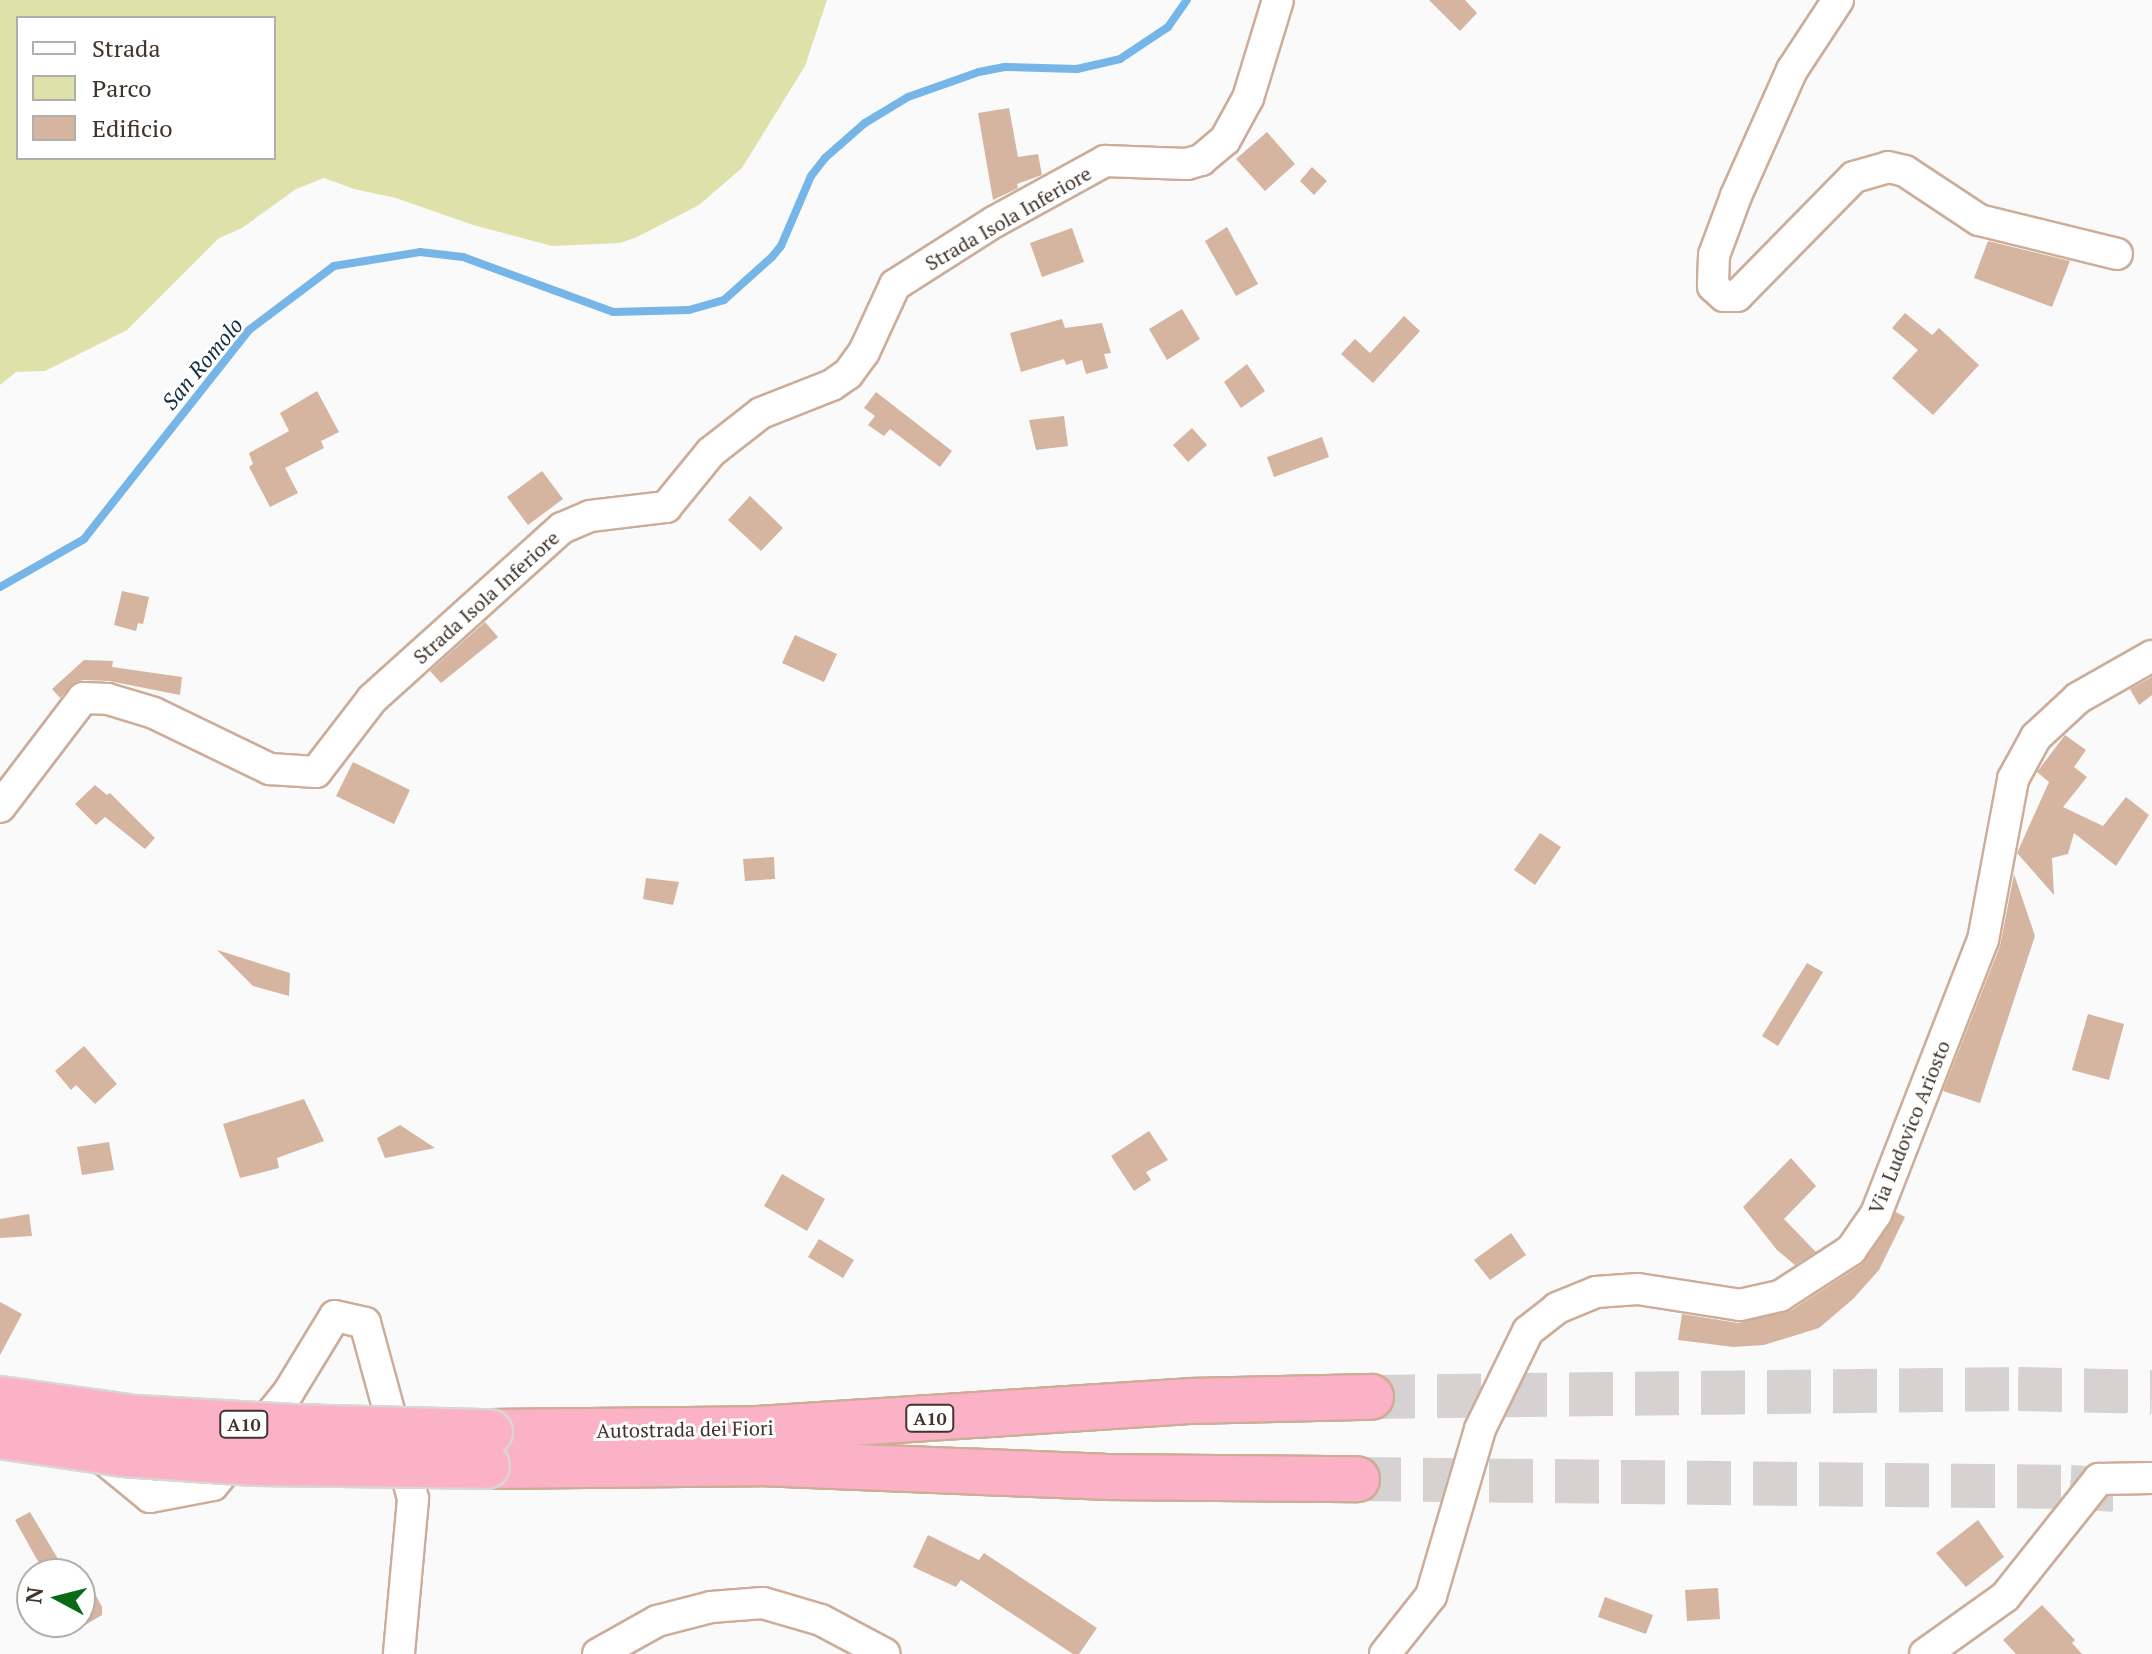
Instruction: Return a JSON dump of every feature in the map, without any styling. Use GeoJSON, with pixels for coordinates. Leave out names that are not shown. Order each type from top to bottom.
{"type":"FeatureCollection","features":[{"type":"Feature","properties":{"kind":"highway","name":"Autostrada dei Fiori"},"geometry":{"type":"LineString","coordinates":[[0,1436],[123,1454],[255,1463],[1127,1405],[1371,1397]]}},
{"type":"Feature","properties":{"kind":"highway","name":"Autostrada dei Fiori"},"geometry":{"type":"LineString","coordinates":[[0,1399],[136,1418],[293,1427],[488,1449],[1104,1477],[1357,1479]]}},
{"type":"Feature","properties":{"kind":"street","name":"Strada Isola Inferiore"},"geometry":{"type":"LineString","coordinates":[[0,807],[83,698],[108,699],[154,713],[270,769],[316,772],[372,699],[562,528],[590,516],[666,507],[711,452],[761,413],[832,385],[848,374],[864,352],[895,285],[994,222],[1105,161],[1187,164],[1201,160],[1225,140],[1248,98],[1278,0]]}},
{"type":"Feature","properties":{"kind":"street"},"geometry":{"type":"LineString","coordinates":[[1838,0],[1792,70],[1736,196],[1714,255],[1713,286],[1724,296],[1737,296],[1854,177],[1888,167],[1905,171],[1979,220],[2055,242],[2117,254]]}},
{"type":"Feature","properties":{"kind":"street","name":"Via Ludovico Ariosto"},"geometry":{"type":"LineString","coordinates":[[1385,1654],[1431,1596],[1480,1429],[1528,1331],[1557,1308],[1596,1292],[1638,1289],[1740,1305],[1780,1296],[1851,1250],[1876,1214],[1983,940],[2013,779],[2036,737],[2078,698],[2152,656]]}},
{"type":"Feature","properties":{"kind":"street"},"geometry":{"type":"LineString","coordinates":[[0,1382],[26,1396],[150,1497],[213,1485],[288,1393],[335,1316],[365,1323],[413,1499],[399,1654]]}},
{"type":"Feature","properties":{"kind":"street"},"geometry":{"type":"LineString","coordinates":[[1925,1654],[2005,1597],[2099,1479],[2152,1478]]}},
{"type":"Feature","properties":{"kind":"street"},"geometry":{"type":"LineString","coordinates":[[598,1654],[657,1621],[711,1607],[763,1603],[821,1620],[885,1654]]}},
{"type":"Feature","properties":{"kind":"green space"},"geometry":{"type":"Polygon","coordinates":[[[0,0],[827,0],[805,66],[742,168],[699,205],[637,237],[620,243],[552,246],[473,225],[396,198],[354,189],[324,178],[296,189],[242,228],[219,238],[127,330],[45,371],[16,372],[0,385],[0,0]]]}},
{"type":"Feature","properties":{"kind":"building"},"geometry":{"type":"Polygon","coordinates":[[[1429,0],[1465,0],[1477,13],[1460,31],[1429,0]]]}},
{"type":"Feature","properties":{"kind":"building"},"geometry":{"type":"Polygon","coordinates":[[[1009,108],[1018,157],[1038,154],[1042,175],[1017,184],[1018,188],[993,200],[978,113],[1009,108]]]}},
{"type":"Feature","properties":{"kind":"building"},"geometry":{"type":"Polygon","coordinates":[[[1267,132],[1295,164],[1265,191],[1236,159],[1267,132]]]}},
{"type":"Feature","properties":{"kind":"building"},"geometry":{"type":"Polygon","coordinates":[[[1312,167],[1327,181],[1314,195],[1300,181],[1312,167]]]}},
{"type":"Feature","properties":{"kind":"building"},"geometry":{"type":"Polygon","coordinates":[[[1227,227],[1258,284],[1236,296],[1205,241],[1227,227]]]}},
{"type":"Feature","properties":{"kind":"building"},"geometry":{"type":"Polygon","coordinates":[[[1072,228],[1084,262],[1042,277],[1030,243],[1072,228]]]}},
{"type":"Feature","properties":{"kind":"building"},"geometry":{"type":"Polygon","coordinates":[[[1988,241],[2070,261],[2052,307],[1974,278],[1988,241]]]}},
{"type":"Feature","properties":{"kind":"building"},"geometry":{"type":"Polygon","coordinates":[[[1182,309],[1200,339],[1167,360],[1149,329],[1182,309]]]}},
{"type":"Feature","properties":{"kind":"building"},"geometry":{"type":"Polygon","coordinates":[[[1905,313],[1932,335],[1939,328],[1979,365],[1933,415],[1892,378],[1918,350],[1892,328],[1905,313]]]}},
{"type":"Feature","properties":{"kind":"building"},"geometry":{"type":"Polygon","coordinates":[[[1404,316],[1420,331],[1373,383],[1341,354],[1355,339],[1370,353],[1404,316]]]}},
{"type":"Feature","properties":{"kind":"building"},"geometry":{"type":"Polygon","coordinates":[[[1062,319],[1065,328],[1102,323],[1111,353],[1104,354],[1108,368],[1086,374],[1082,360],[1066,365],[1064,359],[1021,372],[1010,333],[1062,319]]]}},
{"type":"Feature","properties":{"kind":"building"},"geometry":{"type":"Polygon","coordinates":[[[1247,364],[1265,391],[1241,408],[1224,382],[1247,364]]]}},
{"type":"Feature","properties":{"kind":"building"},"geometry":{"type":"Polygon","coordinates":[[[317,391],[339,432],[321,441],[324,448],[285,468],[298,493],[270,507],[249,467],[253,464],[249,453],[289,431],[280,413],[317,391]]]}},
{"type":"Feature","properties":{"kind":"building"},"geometry":{"type":"Polygon","coordinates":[[[876,392],[952,451],[940,467],[890,429],[884,436],[868,425],[875,416],[864,408],[876,392]]]}},
{"type":"Feature","properties":{"kind":"building"},"geometry":{"type":"Polygon","coordinates":[[[1064,416],[1068,446],[1036,450],[1029,420],[1064,416]]]}},
{"type":"Feature","properties":{"kind":"building"},"geometry":{"type":"Polygon","coordinates":[[[1192,428],[1207,445],[1188,462],[1173,445],[1192,428]]]}},
{"type":"Feature","properties":{"kind":"building"},"geometry":{"type":"Polygon","coordinates":[[[1322,437],[1329,457],[1274,477],[1267,457],[1322,437]]]}},
{"type":"Feature","properties":{"kind":"building"},"geometry":{"type":"Polygon","coordinates":[[[542,471],[563,499],[528,525],[507,497],[542,471]]]}},
{"type":"Feature","properties":{"kind":"building"},"geometry":{"type":"Polygon","coordinates":[[[750,496],[783,528],[761,551],[728,520],[750,496]]]}},
{"type":"Feature","properties":{"kind":"building"},"geometry":{"type":"Polygon","coordinates":[[[122,591],[149,597],[143,624],[138,623],[136,631],[114,625],[122,591]]]}},
{"type":"Feature","properties":{"kind":"building"},"geometry":{"type":"Polygon","coordinates":[[[485,622],[498,637],[441,683],[430,671],[485,622]]]}},
{"type":"Feature","properties":{"kind":"building"},"geometry":{"type":"Polygon","coordinates":[[[795,635],[837,654],[824,682],[782,663],[795,635]]]}},
{"type":"Feature","properties":{"kind":"building"},"geometry":{"type":"Polygon","coordinates":[[[84,660],[113,661],[112,667],[182,677],[180,695],[109,681],[84,680],[75,682],[60,698],[52,689],[84,660]]]}},
{"type":"Feature","properties":{"kind":"building"},"geometry":{"type":"Polygon","coordinates":[[[2152,677],[2152,695],[2139,705],[2130,689],[2152,677]]]}},
{"type":"Feature","properties":{"kind":"building"},"geometry":{"type":"Polygon","coordinates":[[[2065,735],[2086,750],[2074,767],[2087,777],[2063,807],[2103,826],[2126,797],[2149,815],[2116,866],[2074,833],[2068,854],[2052,858],[2054,895],[2017,853],[2049,782],[2037,772],[2065,735]]]}},
{"type":"Feature","properties":{"kind":"building"},"geometry":{"type":"Polygon","coordinates":[[[353,762],[410,790],[394,824],[336,796],[353,762]]]}},
{"type":"Feature","properties":{"kind":"building"},"geometry":{"type":"Polygon","coordinates":[[[95,785],[107,795],[110,793],[155,838],[145,849],[105,817],[96,825],[75,804],[95,785]]]}},
{"type":"Feature","properties":{"kind":"building"},"geometry":{"type":"Polygon","coordinates":[[[1540,833],[1561,847],[1535,885],[1514,870],[1540,833]]]}},
{"type":"Feature","properties":{"kind":"building"},"geometry":{"type":"Polygon","coordinates":[[[774,857],[775,879],[745,881],[743,859],[774,857]]]}},
{"type":"Feature","properties":{"kind":"building"},"geometry":{"type":"Polygon","coordinates":[[[2014,874],[2035,936],[1980,1103],[1943,1091],[2000,946],[2014,874]]]}},
{"type":"Feature","properties":{"kind":"building"},"geometry":{"type":"Polygon","coordinates":[[[646,878],[679,882],[673,905],[643,899],[646,878]]]}},
{"type":"Feature","properties":{"kind":"building"},"geometry":{"type":"Polygon","coordinates":[[[217,950],[290,973],[289,996],[253,986],[217,950]]]}},
{"type":"Feature","properties":{"kind":"building"},"geometry":{"type":"Polygon","coordinates":[[[1807,963],[1823,972],[1778,1046],[1762,1036],[1807,963]]]}},
{"type":"Feature","properties":{"kind":"building"},"geometry":{"type":"Polygon","coordinates":[[[2088,1014],[2124,1024],[2109,1080],[2072,1070],[2088,1014]]]}},
{"type":"Feature","properties":{"kind":"building"},"geometry":{"type":"Polygon","coordinates":[[[84,1046],[117,1084],[95,1104],[76,1085],[71,1090],[55,1071],[84,1046]]]}},
{"type":"Feature","properties":{"kind":"building"},"geometry":{"type":"Polygon","coordinates":[[[304,1099],[324,1141],[277,1158],[279,1168],[240,1178],[223,1124],[304,1099]]]}},
{"type":"Feature","properties":{"kind":"building"},"geometry":{"type":"Polygon","coordinates":[[[400,1125],[435,1148],[385,1158],[377,1138],[400,1125]]]}},
{"type":"Feature","properties":{"kind":"building"},"geometry":{"type":"Polygon","coordinates":[[[1149,1131],[1168,1160],[1146,1172],[1151,1180],[1134,1191],[1111,1156],[1149,1131]]]}},
{"type":"Feature","properties":{"kind":"building"},"geometry":{"type":"Polygon","coordinates":[[[109,1142],[114,1170],[82,1175],[77,1147],[109,1142]]]}},
{"type":"Feature","properties":{"kind":"building"},"geometry":{"type":"Polygon","coordinates":[[[1791,1158],[1816,1186],[1784,1219],[1816,1252],[1795,1265],[1777,1250],[1743,1207],[1791,1158]]]}},
{"type":"Feature","properties":{"kind":"building"},"geometry":{"type":"Polygon","coordinates":[[[782,1174],[825,1199],[807,1231],[764,1206],[782,1174]]]}},
{"type":"Feature","properties":{"kind":"building"},"geometry":{"type":"Polygon","coordinates":[[[1896,1212],[1905,1217],[1879,1270],[1853,1299],[1819,1328],[1764,1345],[1733,1347],[1678,1340],[1682,1314],[1738,1323],[1790,1311],[1861,1265],[1896,1212]]]}},
{"type":"Feature","properties":{"kind":"building"},"geometry":{"type":"Polygon","coordinates":[[[29,1214],[32,1236],[0,1238],[0,1219],[29,1214]]]}},
{"type":"Feature","properties":{"kind":"building"},"geometry":{"type":"Polygon","coordinates":[[[1511,1233],[1526,1255],[1490,1280],[1474,1260],[1511,1233]]]}},
{"type":"Feature","properties":{"kind":"building"},"geometry":{"type":"Polygon","coordinates":[[[819,1239],[854,1260],[843,1278],[808,1257],[819,1239]]]}},
{"type":"Feature","properties":{"kind":"building"},"geometry":{"type":"Polygon","coordinates":[[[0,1302],[22,1314],[0,1355],[0,1302]]]}},
{"type":"Feature","properties":{"kind":"building"},"geometry":{"type":"Polygon","coordinates":[[[30,1512],[57,1558],[36,1558],[15,1520],[30,1512]]]}},
{"type":"Feature","properties":{"kind":"building"},"geometry":{"type":"Polygon","coordinates":[[[1978,1520],[2004,1557],[1966,1587],[1936,1553],[1978,1520]]]}},
{"type":"Feature","properties":{"kind":"building"},"geometry":{"type":"Polygon","coordinates":[[[928,1535],[979,1560],[984,1553],[1097,1628],[1079,1654],[1073,1654],[961,1580],[956,1587],[913,1567],[928,1535]]]}},
{"type":"Feature","properties":{"kind":"building"},"geometry":{"type":"Polygon","coordinates":[[[1718,1588],[1720,1619],[1687,1621],[1685,1590],[1718,1588]]]}},
{"type":"Feature","properties":{"kind":"building"},"geometry":{"type":"Polygon","coordinates":[[[96,1596],[102,1607],[102,1615],[96,1619],[96,1596]]]}},
{"type":"Feature","properties":{"kind":"building"},"geometry":{"type":"Polygon","coordinates":[[[1605,1597],[1653,1615],[1646,1634],[1598,1617],[1605,1597]]]}},
{"type":"Feature","properties":{"kind":"building"},"geometry":{"type":"Polygon","coordinates":[[[2042,1605],[2075,1640],[2072,1643],[2082,1654],[2016,1654],[2003,1640],[2042,1605]]]}},
{"type":"Feature","properties":{"kind":"waterway","name":"San Romolo"},"geometry":{"type":"LineString","coordinates":[[0,587],[84,539],[249,330],[334,266],[420,252],[463,257],[613,312],[689,310],[724,300],[781,246],[811,176],[825,158],[865,123],[908,97],[979,72],[1005,67],[1077,69],[1120,59],[1168,27],[1187,0]]}},
{"type":"Feature","properties":{"kind":"tunnel"},"geometry":{"type":"LineString","coordinates":[[1371,1397],[2018,1389],[2152,1392]]}},
{"type":"Feature","properties":{"kind":"tunnel"},"geometry":{"type":"LineString","coordinates":[[1357,1479],[2070,1487],[2131,1491]]}}]}
